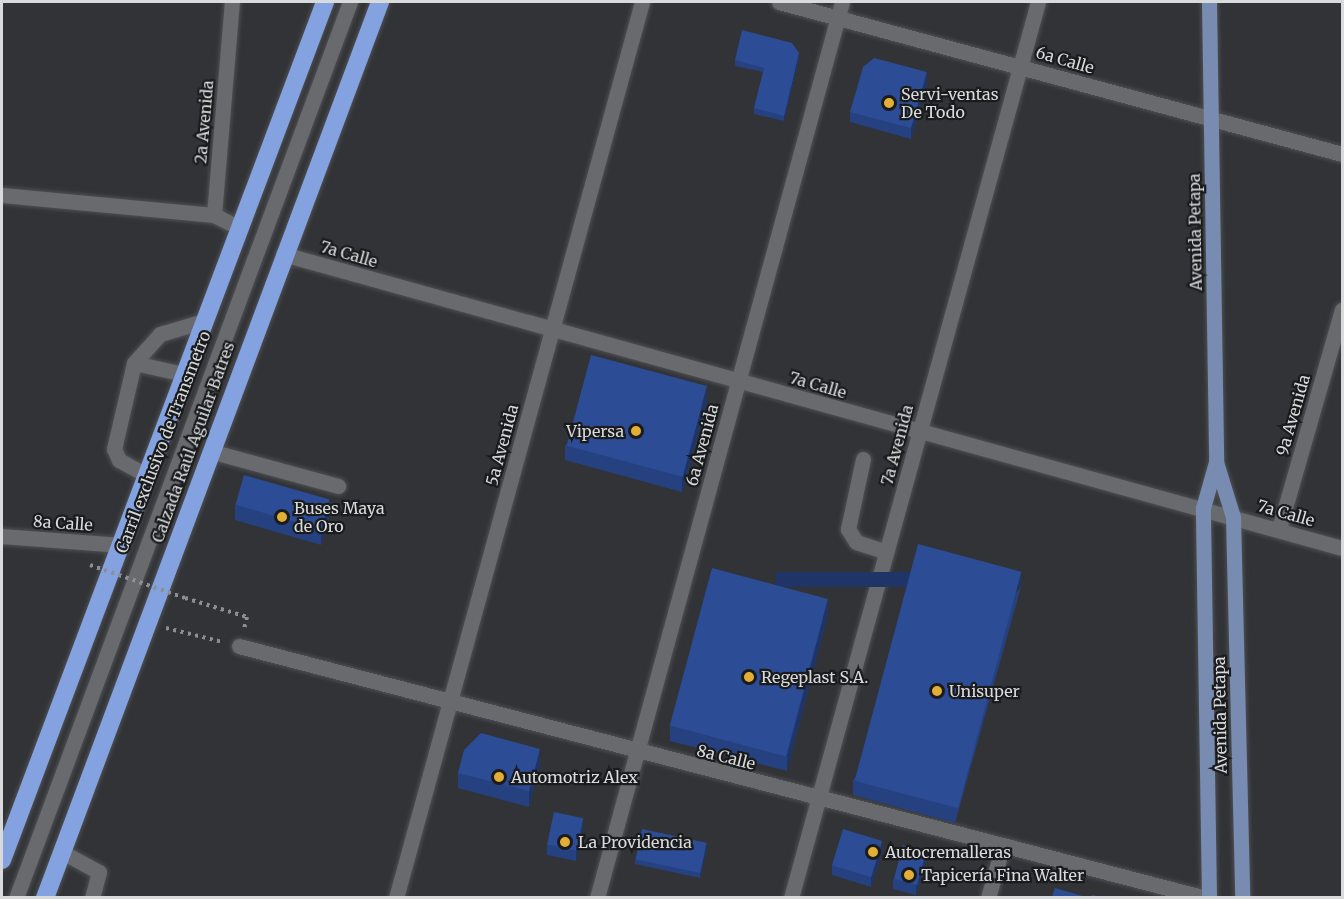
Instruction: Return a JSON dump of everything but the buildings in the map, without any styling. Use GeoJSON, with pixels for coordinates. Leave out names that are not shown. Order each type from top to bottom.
{"type":"FeatureCollection","features":[{"type":"Feature","properties":{"kind":"highway","name":"Calzada Raúl Aguilar Batres"},"geometry":{"type":"LineString","coordinates":[[2,860],[326,2]]}},
{"type":"Feature","properties":{"kind":"highway","name":"Calzada Raúl Aguilar Batres"},"geometry":{"type":"LineString","coordinates":[[45,897],[210,451],[380,2]]}},
{"type":"Feature","properties":{"kind":"main road","name":"Avenida Petapa"},"geometry":{"type":"LineString","coordinates":[[1208,897],[1203,508],[1216,462],[1209,2]]}},
{"type":"Feature","properties":{"kind":"main road","name":"Avenida Petapa"},"geometry":{"type":"LineString","coordinates":[[1216,462],[1233,517],[1242,897]]}},
{"type":"Feature","properties":{"kind":"street","name":"2a Avenida"},"geometry":{"type":"LineString","coordinates":[[214,215],[232,2]]}},
{"type":"Feature","properties":{"kind":"street","name":"Carril exclusivo de Transmetro"},"geometry":{"type":"LineString","coordinates":[[16,897],[350,2]]}},
{"type":"Feature","properties":{"kind":"street","name":"5a Avenida"},"geometry":{"type":"LineString","coordinates":[[396,897],[642,2]]}},
{"type":"Feature","properties":{"kind":"street","name":"6a Calle"},"geometry":{"type":"LineString","coordinates":[[779,2],[1342,154]]}},
{"type":"Feature","properties":{"kind":"street","name":"6a Avenida"},"geometry":{"type":"LineString","coordinates":[[597,897],[842,2]]}},
{"type":"Feature","properties":{"kind":"street","name":"7a Avenida"},"geometry":{"type":"LineString","coordinates":[[791,897],[1038,2]]}},
{"type":"Feature","properties":{"kind":"street"},"geometry":{"type":"LineString","coordinates":[[2,195],[214,215],[240,228]]}},
{"type":"Feature","properties":{"kind":"street","name":"7a Calle"},"geometry":{"type":"LineString","coordinates":[[284,254],[1342,548]]}},
{"type":"Feature","properties":{"kind":"street","name":"9a Avenida"},"geometry":{"type":"LineString","coordinates":[[1279,529],[1342,310]]}},
{"type":"Feature","properties":{"kind":"street"},"geometry":{"type":"LineString","coordinates":[[147,475],[119,460],[114,449],[134,363],[160,334],[204,321]]}},
{"type":"Feature","properties":{"kind":"street"},"geometry":{"type":"LineString","coordinates":[[134,363],[184,374]]}},
{"type":"Feature","properties":{"kind":"street"},"geometry":{"type":"LineString","coordinates":[[210,451],[338,486]]}},
{"type":"Feature","properties":{"kind":"street"},"geometry":{"type":"LineString","coordinates":[[863,459],[848,529],[856,543],[886,552]]}},
{"type":"Feature","properties":{"kind":"street","name":"8a Calle"},"geometry":{"type":"LineString","coordinates":[[2,536],[121,545]]}},
{"type":"Feature","properties":{"kind":"street","name":"8a Calle"},"geometry":{"type":"LineString","coordinates":[[239,646],[637,753],[1208,897]]}},
{"type":"Feature","properties":{"kind":"street"},"geometry":{"type":"LineString","coordinates":[[988,897],[1003,845]]}},
{"type":"Feature","properties":{"kind":"street"},"geometry":{"type":"LineString","coordinates":[[62,852],[99,872],[92,897]]}},
{"type":"Feature","properties":{"kind":"path"},"geometry":{"type":"LineString","coordinates":[[90,565],[185,598],[247,616]]}},
{"type":"Feature","properties":{"kind":"path"},"geometry":{"type":"LineString","coordinates":[[146,624],[239,646]]}},
{"type":"Feature","properties":{"kind":"place","name":"Servi-ventas De Todo"},"geometry":{"type":"Point","coordinates":[889,103]}},
{"type":"Feature","properties":{"kind":"place","name":"Vipersa"},"geometry":{"type":"Point","coordinates":[636,431]}},
{"type":"Feature","properties":{"kind":"place","name":"Buses Maya de Oro"},"geometry":{"type":"Point","coordinates":[282,517]}},
{"type":"Feature","properties":{"kind":"place","name":"Regeplast S.A."},"geometry":{"type":"Point","coordinates":[749,677]}},
{"type":"Feature","properties":{"kind":"place","name":"Unisuper"},"geometry":{"type":"Point","coordinates":[937,691]}},
{"type":"Feature","properties":{"kind":"place","name":"Automotriz Alex"},"geometry":{"type":"Point","coordinates":[499,777]}},
{"type":"Feature","properties":{"kind":"place","name":"La Providencia"},"geometry":{"type":"Point","coordinates":[565,842]}},
{"type":"Feature","properties":{"kind":"place","name":"Autocremalleras"},"geometry":{"type":"Point","coordinates":[873,852]}},
{"type":"Feature","properties":{"kind":"place","name":"Tapicería Fina Walter"},"geometry":{"type":"Point","coordinates":[909,875]}}]}
